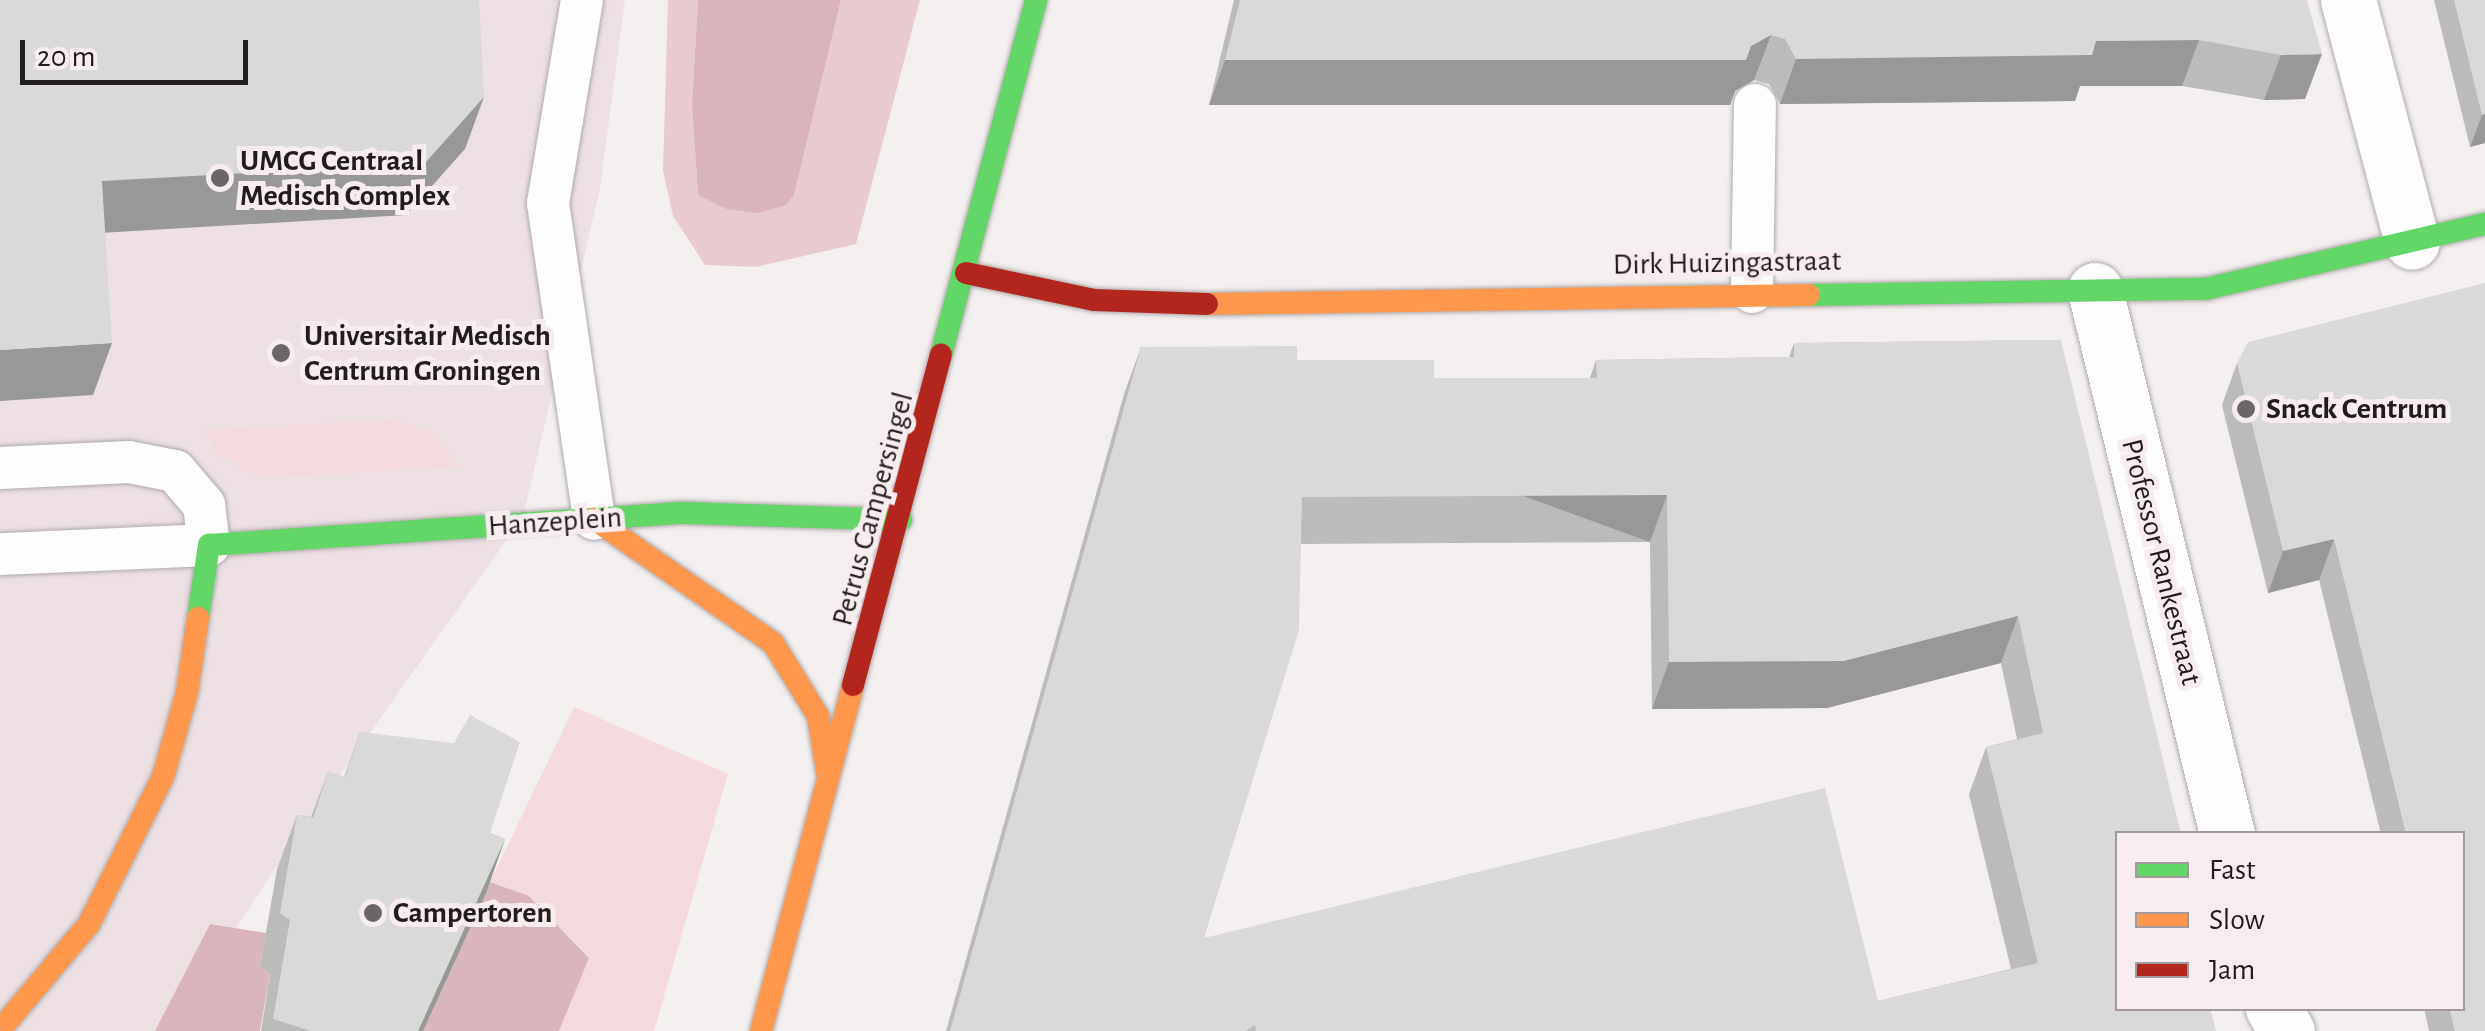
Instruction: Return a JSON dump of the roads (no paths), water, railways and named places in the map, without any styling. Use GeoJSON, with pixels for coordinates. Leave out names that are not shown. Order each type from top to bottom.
{"type":"FeatureCollection","features":[{"type":"Feature","properties":{"kind":"street","name":"Petrus Campersingel"},"geometry":{"type":"LineString","coordinates":[[761,1031],[828,794],[1036,0]]}},
{"type":"Feature","properties":{"kind":"street"},"geometry":{"type":"LineString","coordinates":[[2348,0],[2412,242]]}},
{"type":"Feature","properties":{"kind":"street","name":"Dirk Huizingastraat"},"geometry":{"type":"LineString","coordinates":[[966,273],[1094,300],[1174,304],[1752,292],[2205,289],[2485,224]]}},
{"type":"Feature","properties":{"kind":"street","name":"Professor Rankestraat"},"geometry":{"type":"LineString","coordinates":[[2095,290],[2227,831]]}},
{"type":"Feature","properties":{"kind":"street","name":"Hanzeplein"},"geometry":{"type":"LineString","coordinates":[[209,545],[594,519],[821,513],[901,520]]}},
{"type":"Feature","properties":{"kind":"street"},"geometry":{"type":"LineString","coordinates":[[594,519],[774,643],[818,716],[828,794]]}},
{"type":"Feature","properties":{"kind":"street"},"geometry":{"type":"LineString","coordinates":[[0,1030],[89,924],[163,777],[187,692],[209,545]]}},
{"type":"Feature","properties":{"kind":"lane"},"geometry":{"type":"LineString","coordinates":[[582,0],[548,203],[594,519]]}},
{"type":"Feature","properties":{"kind":"lane"},"geometry":{"type":"LineString","coordinates":[[1752,292],[1755,105]]}},
{"type":"Feature","properties":{"kind":"lane"},"geometry":{"type":"LineString","coordinates":[[0,468],[128,462],[164,466],[193,486],[204,505],[209,545]]}},
{"type":"Feature","properties":{"kind":"lane","name":"Hanzeplein"},"geometry":{"type":"LineString","coordinates":[[0,554],[209,545]]}},
{"type":"Feature","properties":{"kind":"place","name":"UMCG Centraal Medisch Complex"},"geometry":{"type":"Point","coordinates":[220,178]}},
{"type":"Feature","properties":{"kind":"place","name":"Universitair Medisch Centrum Groningen"},"geometry":{"type":"Point","coordinates":[281,353]}},
{"type":"Feature","properties":{"kind":"place","name":"Snack Centrum"},"geometry":{"type":"Point","coordinates":[2246,409]}},
{"type":"Feature","properties":{"kind":"place","name":"Campertoren"},"geometry":{"type":"Point","coordinates":[373,913]}}]}
